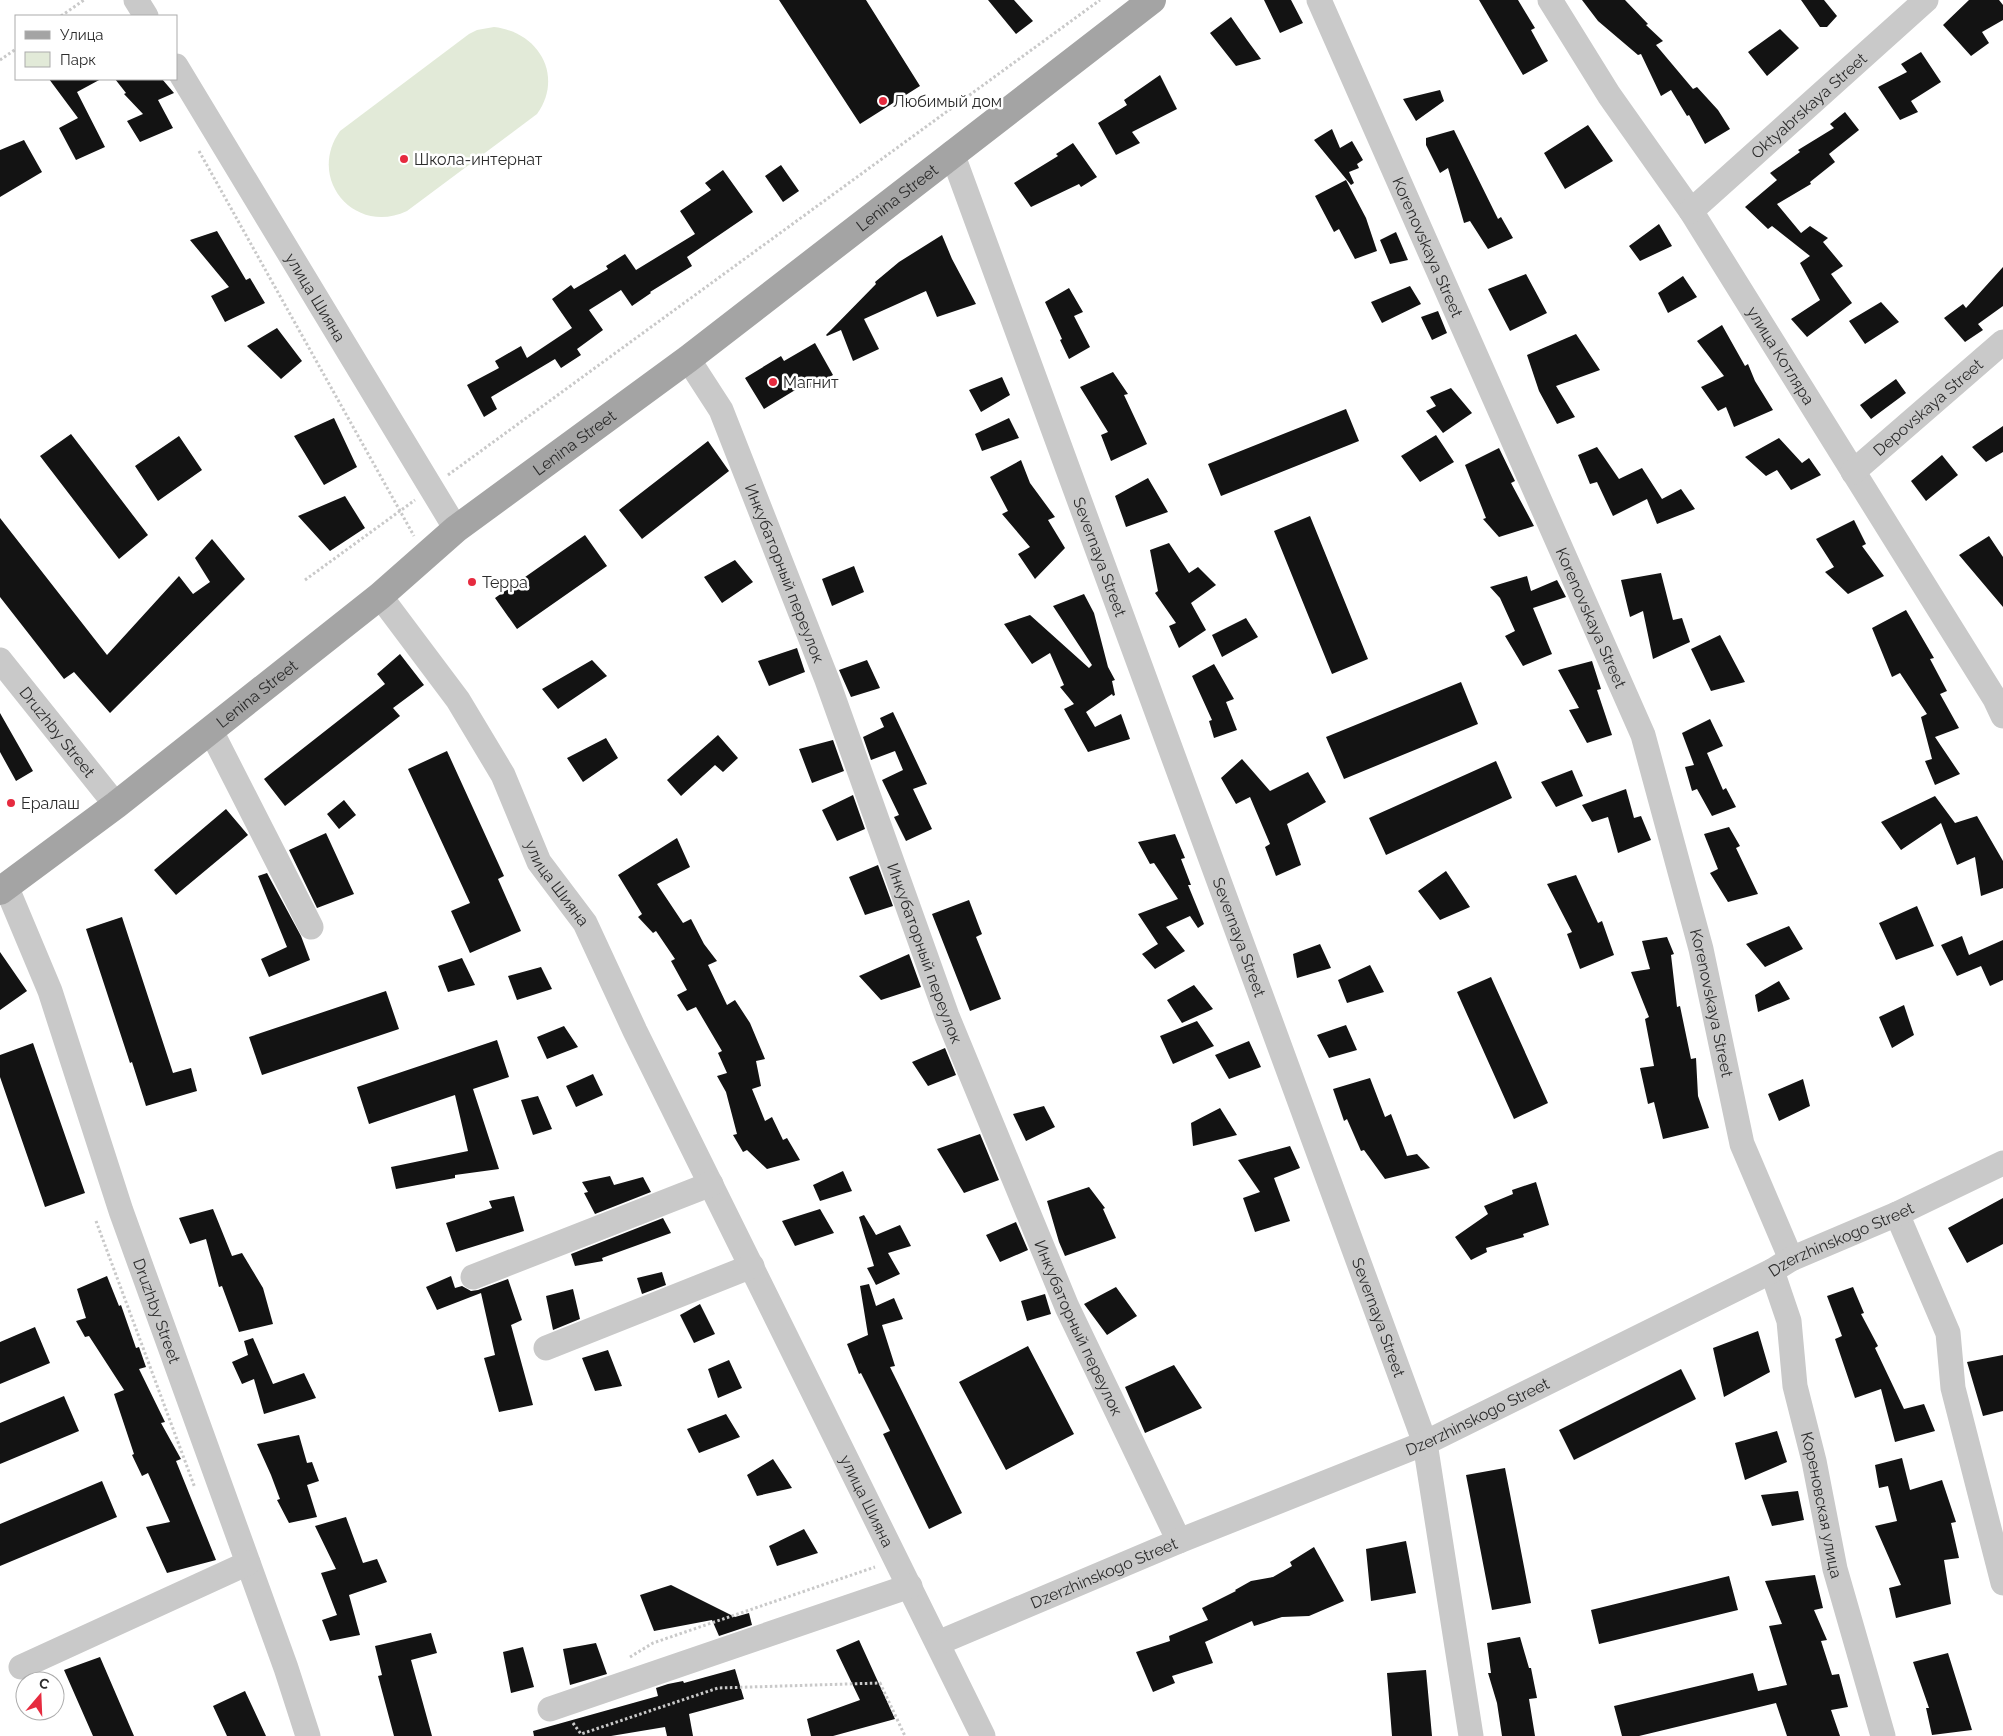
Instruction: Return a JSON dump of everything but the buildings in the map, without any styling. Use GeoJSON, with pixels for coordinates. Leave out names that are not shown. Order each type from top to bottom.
{"type":"FeatureCollection","features":[{"type":"Feature","properties":{"kind":"main road","name":"Lenina Street"},"geometry":{"type":"LineString","coordinates":[[3,889],[116,805],[380,596],[456,529],[688,359],[1152,0]]}},
{"type":"Feature","properties":{"kind":"street"},"geometry":{"type":"LineString","coordinates":[[136,0],[145,15]]}},
{"type":"Feature","properties":{"kind":"street","name":"Korenovskaya Street"},"geometry":{"type":"LineString","coordinates":[[1319,0],[1643,735],[1701,949],[1742,1144],[1782,1265]]}},
{"type":"Feature","properties":{"kind":"street","name":"улица Котляра"},"geometry":{"type":"LineString","coordinates":[[1550,0],[1609,95],[1690,212],[1995,699],[2003,716]]}},
{"type":"Feature","properties":{"kind":"street","name":"Oktyabrskaya Street"},"geometry":{"type":"LineString","coordinates":[[1690,212],[1926,0]]}},
{"type":"Feature","properties":{"kind":"street","name":"улица Шияна"},"geometry":{"type":"LineString","coordinates":[[178,69],[456,529]]}},
{"type":"Feature","properties":{"kind":"street","name":"Severnaya Street"},"geometry":{"type":"LineString","coordinates":[[952,153],[1425,1443],[1471,1736]]}},
{"type":"Feature","properties":{"kind":"street","name":"Depovskaya Street"},"geometry":{"type":"LineString","coordinates":[[1853,472],[2003,342]]}},
{"type":"Feature","properties":{"kind":"street","name":"Инкубаторный переулок"},"geometry":{"type":"LineString","coordinates":[[688,359],[721,410],[827,680],[948,1016],[1067,1307],[1179,1541]]}},
{"type":"Feature","properties":{"kind":"street","name":"улица Шияна"},"geometry":{"type":"LineString","coordinates":[[380,596],[458,700],[503,775],[539,862],[586,923],[635,1031],[983,1736]]}},
{"type":"Feature","properties":{"kind":"street","name":"Druzhby Street"},"geometry":{"type":"LineString","coordinates":[[0,660],[116,805]]}},
{"type":"Feature","properties":{"kind":"street"},"geometry":{"type":"LineString","coordinates":[[211,730],[311,927]]}},
{"type":"Feature","properties":{"kind":"street","name":"Druzhby Street"},"geometry":{"type":"LineString","coordinates":[[3,889],[50,991],[121,1211],[286,1668],[308,1736]]}},
{"type":"Feature","properties":{"kind":"street","name":"Dzerzhinskogo Street"},"geometry":{"type":"LineString","coordinates":[[938,1643],[1179,1541],[1425,1443],[1782,1265],[1897,1214],[2003,1163]]}},
{"type":"Feature","properties":{"kind":"street"},"geometry":{"type":"LineString","coordinates":[[474,1277],[711,1184]]}},
{"type":"Feature","properties":{"kind":"street"},"geometry":{"type":"LineString","coordinates":[[1897,1214],[1948,1333],[1953,1388],[2003,1583]]}},
{"type":"Feature","properties":{"kind":"street","name":"Кореновская улица"},"geometry":{"type":"LineString","coordinates":[[1782,1265],[1795,1386],[1814,1461],[1836,1568],[1883,1736]]}},
{"type":"Feature","properties":{"kind":"street"},"geometry":{"type":"LineString","coordinates":[[546,1348],[752,1266]]}},
{"type":"Feature","properties":{"kind":"street"},"geometry":{"type":"LineString","coordinates":[[21,1667],[248,1563]]}},
{"type":"Feature","properties":{"kind":"street"},"geometry":{"type":"LineString","coordinates":[[550,1709],[910,1586]]}},
{"type":"Feature","properties":{"kind":"path"},"geometry":{"type":"LineString","coordinates":[[62,15],[84,0]]}},
{"type":"Feature","properties":{"kind":"path"},"geometry":{"type":"LineString","coordinates":[[442,480],[1100,0]]}},
{"type":"Feature","properties":{"kind":"path"},"geometry":{"type":"LineString","coordinates":[[0,60],[15,50]]}},
{"type":"Feature","properties":{"kind":"path"},"geometry":{"type":"LineString","coordinates":[[198,148],[414,536]]}},
{"type":"Feature","properties":{"kind":"path"},"geometry":{"type":"LineString","coordinates":[[305,580],[418,498]]}},
{"type":"Feature","properties":{"kind":"path"},"geometry":{"type":"LineString","coordinates":[[96,1221],[197,1493]]}},
{"type":"Feature","properties":{"kind":"path"},"geometry":{"type":"LineString","coordinates":[[629,1658],[653,1643],[879,1566]]}},
{"type":"Feature","properties":{"kind":"path"},"geometry":{"type":"LineString","coordinates":[[572,1721],[581,1734],[718,1688],[880,1683],[905,1736]]}},
{"type":"Feature","properties":{"kind":"green space"},"geometry":{"type":"Polygon","coordinates":[[[494,27],[524,37],[542,58],[547,71],[548,85],[545,100],[537,114],[407,211],[388,217],[370,216],[354,209],[341,198],[333,184],[329,167],[331,149],[340,131],[469,34],[477,30],[494,27]]]}},
{"type":"Feature","properties":{"kind":"place","name":"Любимый дом"},"geometry":{"type":"Point","coordinates":[883,101]}},
{"type":"Feature","properties":{"kind":"place","name":"Школа-интернат"},"geometry":{"type":"Point","coordinates":[404,159]}},
{"type":"Feature","properties":{"kind":"place","name":"Магнит"},"geometry":{"type":"Point","coordinates":[773,382]}},
{"type":"Feature","properties":{"kind":"place","name":"Терра"},"geometry":{"type":"Point","coordinates":[472,582]}},
{"type":"Feature","properties":{"kind":"place","name":"Ералаш"},"geometry":{"type":"Point","coordinates":[11,803]}}]}
